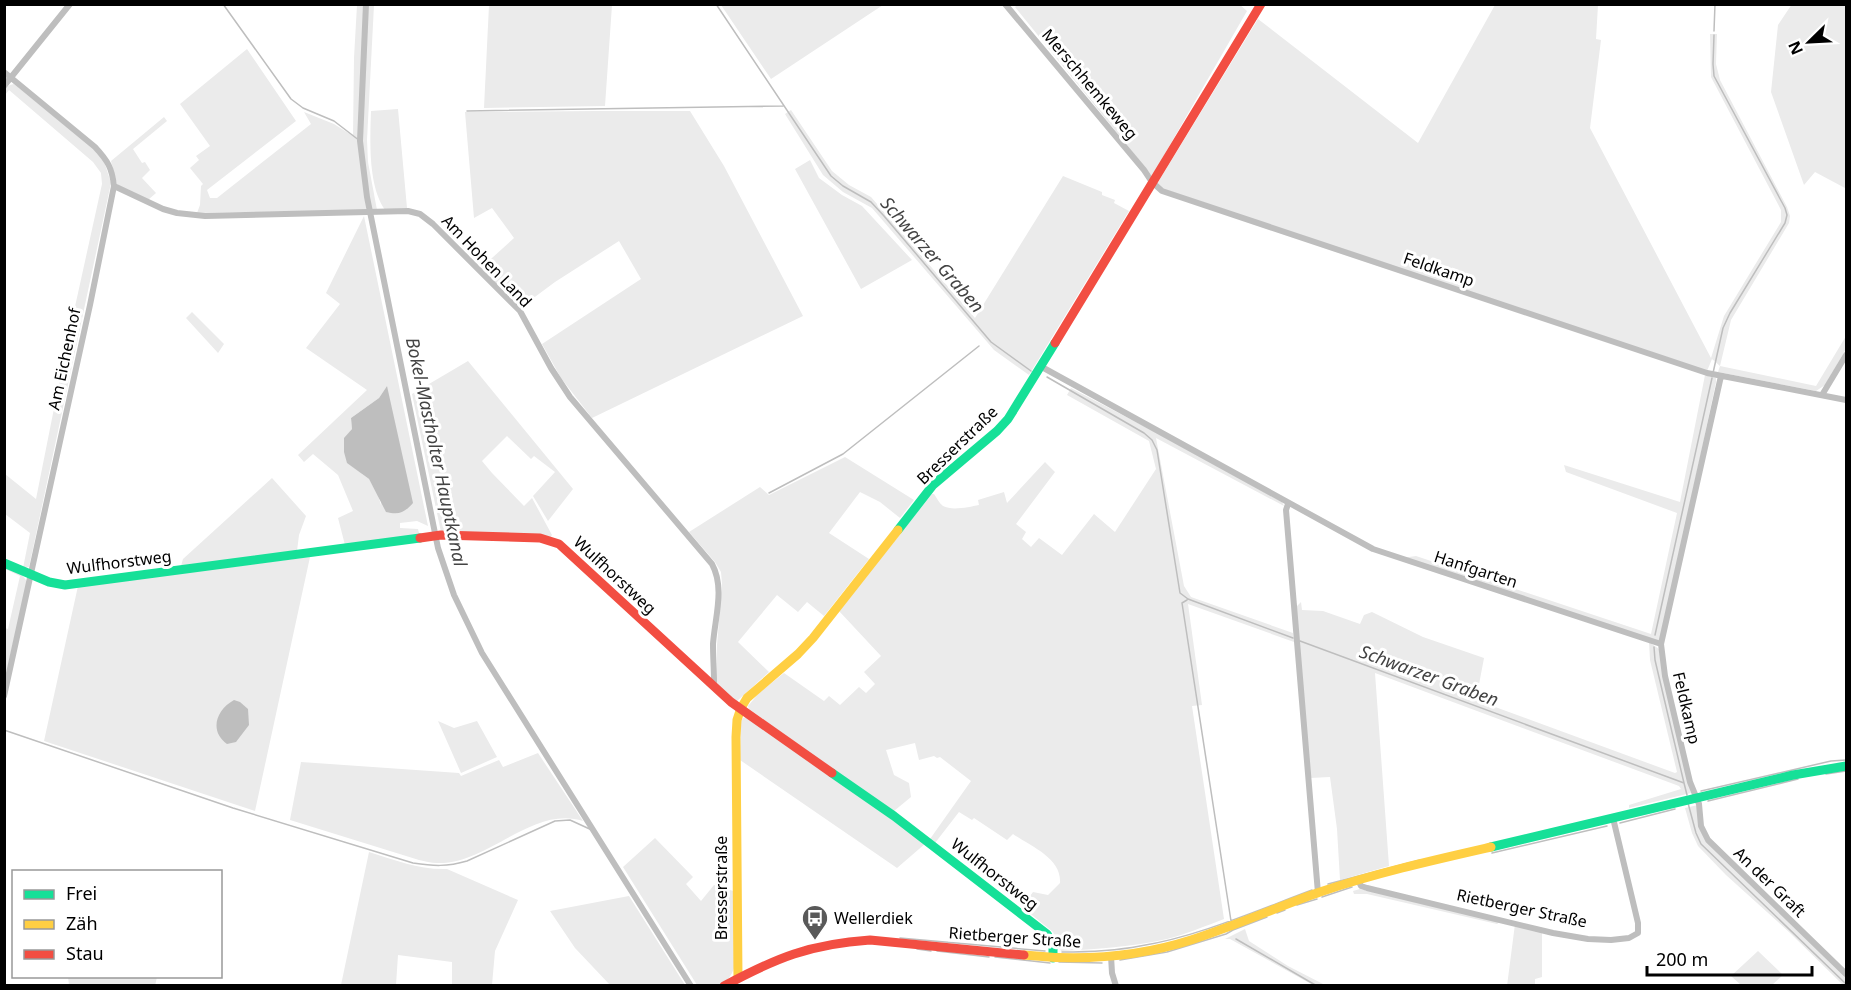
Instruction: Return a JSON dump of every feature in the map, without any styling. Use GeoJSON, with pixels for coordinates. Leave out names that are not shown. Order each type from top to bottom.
{"type":"FeatureCollection","features":[{"type":"Feature","properties":{"kind":"street"},"geometry":{"type":"LineString","coordinates":[[4,86],[70,4]]}},
{"type":"Feature","properties":{"kind":"street","name":"Merschhemkeweg"},"geometry":{"type":"LineString","coordinates":[[1005,4],[1152,182]]}},
{"type":"Feature","properties":{"kind":"street","name":"Bresserstraße"},"geometry":{"type":"LineString","coordinates":[[738,978],[736,737],[737,720],[741,708],[754,690],[798,654],[813,638],[933,485],[1008,419],[1261,4]]}},
{"type":"Feature","properties":{"kind":"street","name":"Am Eichenhof"},"geometry":{"type":"LineString","coordinates":[[4,72],[95,147],[107,160],[114,186],[4,696]]}},
{"type":"Feature","properties":{"kind":"street","name":"Feldkamp"},"geometry":{"type":"LineString","coordinates":[[1152,182],[1162,191],[1707,373],[1846,400]]}},
{"type":"Feature","properties":{"kind":"street","name":"Am Hohen Land"},"geometry":{"type":"LineString","coordinates":[[114,186],[150,204],[177,213],[205,216],[408,211],[420,214],[433,224],[520,311],[551,368],[570,397],[712,564],[719,584],[713,644],[714,682],[712,685]]}},
{"type":"Feature","properties":{"kind":"street"},"geometry":{"type":"LineString","coordinates":[[1822,395],[1846,355]]}},
{"type":"Feature","properties":{"kind":"street","name":"Hanfgarten"},"geometry":{"type":"LineString","coordinates":[[1037,371],[1373,549],[1661,644]]}},
{"type":"Feature","properties":{"kind":"street","name":"Feldkamp"},"geometry":{"type":"LineString","coordinates":[[1695,798],[1675,719],[1661,644],[1719,376]]}},
{"type":"Feature","properties":{"kind":"street"},"geometry":{"type":"LineString","coordinates":[[1288,504],[1286,510],[1318,893]]}},
{"type":"Feature","properties":{"kind":"street","name":"Wulfhorstweg"},"geometry":{"type":"LineString","coordinates":[[4,563],[56,584],[78,584],[436,536],[540,538],[559,544],[731,702],[894,816],[1047,934],[1053,945],[1053,958]]}},
{"type":"Feature","properties":{"kind":"street","name":"Rietberger Straße"},"geometry":{"type":"LineString","coordinates":[[724,986],[768,962],[796,952],[815,946],[849,942],[881,941],[1053,958],[1111,956],[1150,950],[1190,940],[1358,880],[1793,775],[1846,766]]}},
{"type":"Feature","properties":{"kind":"street","name":"An der Graft"},"geometry":{"type":"LineString","coordinates":[[1695,798],[1701,826],[1708,840],[1846,974]]}},
{"type":"Feature","properties":{"kind":"street","name":"Rietberger Straße"},"geometry":{"type":"LineString","coordinates":[[1358,880],[1361,886],[1367,888],[1553,933],[1588,939],[1629,938],[1638,933],[1638,923],[1613,818]]}},
{"type":"Feature","properties":{"kind":"street"},"geometry":{"type":"LineString","coordinates":[[1111,956],[1112,973],[1116,986]]}},
{"type":"Feature","properties":{"kind":"shaded area"},"geometry":{"type":"Polygon","coordinates":[[[1018,4],[1239,4],[1247,11],[1152,176],[1015,7],[1018,4]]]}},
{"type":"Feature","properties":{"kind":"shaded area"},"geometry":{"type":"Polygon","coordinates":[[[1792,4],[1846,5],[1845,188],[1815,172],[1804,185],[1771,92],[1778,25],[1792,4]]]}},
{"type":"Feature","properties":{"kind":"shaded area"},"geometry":{"type":"Polygon","coordinates":[[[357,5],[374,5],[367,140],[368,162],[377,210],[197,213],[203,184],[190,168],[199,160],[196,156],[210,146],[180,104],[247,49],[296,121],[207,190],[210,198],[217,198],[311,124],[304,112],[334,124],[353,136],[357,5]]]}},
{"type":"Feature","properties":{"kind":"shaded area"},"geometry":{"type":"Polygon","coordinates":[[[489,5],[612,5],[605,106],[484,108],[489,5]]]}},
{"type":"Feature","properties":{"kind":"shaded area"},"geometry":{"type":"Polygon","coordinates":[[[721,5],[883,5],[771,79],[721,5]]]}},
{"type":"Feature","properties":{"kind":"shaded area"},"geometry":{"type":"Polygon","coordinates":[[[1495,5],[1598,5],[1596,39],[1601,40],[1590,128],[1711,358],[1724,316],[1781,222],[1781,210],[1711,77],[1710,34],[1717,34],[1716,64],[1720,80],[1790,216],[1789,223],[1731,320],[1720,366],[1712,359],[1707,371],[1163,189],[1157,184],[1258,19],[1418,143],[1495,5]]]}},
{"type":"Feature","properties":{"kind":"shaded area"},"geometry":{"type":"Polygon","coordinates":[[[14,84],[94,149],[104,161],[111,183],[29,567],[23,568],[30,533],[5,514],[5,474],[36,499],[102,184],[101,173],[93,162],[9,90],[5,95],[7,88],[14,84]]]}},
{"type":"Feature","properties":{"kind":"shaded area"},"geometry":{"type":"Polygon","coordinates":[[[398,109],[407,208],[385,210],[379,200],[373,176],[371,111],[398,109]]]}},
{"type":"Feature","properties":{"kind":"shaded area"},"geometry":{"type":"Polygon","coordinates":[[[791,110],[832,171],[849,185],[871,197],[975,318],[1063,176],[1102,192],[1102,195],[1115,200],[1114,203],[1129,211],[1029,375],[994,350],[872,208],[843,192],[823,175],[785,114],[791,110]]]}},
{"type":"Feature","properties":{"kind":"shaded area"},"geometry":{"type":"Polygon","coordinates":[[[690,111],[724,166],[803,316],[592,418],[561,378],[542,344],[641,279],[619,241],[524,305],[518,305],[481,268],[514,238],[492,208],[474,218],[465,112],[690,111]]]}},
{"type":"Feature","properties":{"kind":"shaded area"},"geometry":{"type":"Polygon","coordinates":[[[164,117],[167,121],[133,149],[142,163],[145,162],[150,170],[142,178],[156,193],[148,200],[117,184],[111,161],[164,117]]]}},
{"type":"Feature","properties":{"kind":"shaded area"},"geometry":{"type":"Polygon","coordinates":[[[810,160],[819,178],[862,206],[912,260],[861,289],[795,169],[810,160]]]}},
{"type":"Feature","properties":{"kind":"shaded area"},"geometry":{"type":"Polygon","coordinates":[[[364,216],[428,526],[417,521],[400,523],[400,528],[418,529],[417,535],[345,545],[338,518],[353,511],[338,475],[313,454],[304,462],[298,455],[367,390],[306,348],[340,304],[326,293],[364,216]],[[387,386],[379,398],[351,418],[352,429],[344,439],[362,474],[369,479],[378,495],[381,505],[387,386]]]}},
{"type":"Feature","properties":{"kind":"shaded area"},"geometry":{"type":"Polygon","coordinates":[[[192,312],[224,344],[218,353],[186,318],[192,312]]]}},
{"type":"Feature","properties":{"kind":"shaded area"},"geometry":{"type":"Polygon","coordinates":[[[1846,336],[1846,349],[1825,385],[1816,391],[1718,372],[1720,366],[1816,386],[1846,336]]]}},
{"type":"Feature","properties":{"kind":"shaded area"},"geometry":{"type":"Polygon","coordinates":[[[468,361],[573,489],[548,521],[533,496],[555,472],[534,456],[531,459],[507,436],[482,461],[524,506],[532,498],[552,535],[550,538],[441,532],[412,394],[468,361]]]}},
{"type":"Feature","properties":{"kind":"shaded area"},"geometry":{"type":"Polygon","coordinates":[[[1705,375],[1716,378],[1716,382],[1661,641],[1658,642],[1402,558],[1416,556],[1651,634],[1677,513],[1566,472],[1564,465],[1680,502],[1705,375]]]}},
{"type":"Feature","properties":{"kind":"shaded area"},"geometry":{"type":"Polygon","coordinates":[[[387,386],[413,503],[398,513],[386,512],[369,479],[347,463],[344,452],[344,438],[352,429],[351,418],[379,398],[387,386]]]}},
{"type":"Feature","properties":{"kind":"shaded area"},"geometry":{"type":"Polygon","coordinates":[[[1071,388],[1282,502],[1284,506],[1156,438],[1184,586],[1191,597],[1293,633],[1294,642],[1188,604],[1202,705],[1192,706],[1224,919],[1182,935],[1154,942],[1061,951],[1053,932],[1022,907],[1033,892],[1048,895],[1060,883],[1056,866],[1044,854],[1013,834],[1007,840],[974,818],[972,820],[959,812],[935,843],[930,839],[971,781],[940,757],[934,756],[919,760],[915,743],[886,750],[894,775],[909,783],[911,797],[894,811],[832,769],[749,709],[748,706],[759,693],[784,673],[824,701],[829,696],[840,705],[859,687],[866,693],[875,684],[864,672],[881,656],[839,611],[932,494],[943,506],[951,508],[979,505],[978,500],[1004,492],[1007,503],[1045,462],[1055,472],[1016,524],[1026,532],[1022,539],[1031,547],[1039,538],[1062,555],[1094,514],[1115,532],[1156,469],[1149,441],[1067,395],[1071,388]]]}},
{"type":"Feature","properties":{"kind":"shaded area"},"geometry":{"type":"Polygon","coordinates":[[[845,457],[914,500],[900,518],[880,502],[860,492],[829,533],[869,559],[824,616],[807,602],[798,612],[777,595],[738,642],[769,672],[736,702],[717,684],[721,572],[689,532],[760,487],[769,495],[845,457]]]}},
{"type":"Feature","properties":{"kind":"shaded area"},"geometry":{"type":"Polygon","coordinates":[[[272,478],[306,516],[299,535],[297,551],[181,566],[183,559],[272,478]]]}},
{"type":"Feature","properties":{"kind":"shaded area"},"geometry":{"type":"Polygon","coordinates":[[[310,557],[255,811],[44,741],[78,586],[310,557]]]}},
{"type":"Feature","properties":{"kind":"shaded area"},"geometry":{"type":"Polygon","coordinates":[[[5,567],[20,574],[27,582],[5,678],[5,628],[8,629],[20,576],[5,567]]]}},
{"type":"Feature","properties":{"kind":"shaded area"},"geometry":{"type":"Polygon","coordinates":[[[1301,602],[1302,610],[1323,611],[1360,624],[1364,615],[1372,612],[1423,637],[1484,658],[1476,700],[1675,773],[1677,772],[1650,660],[1649,642],[1659,649],[1691,793],[1629,808],[1629,805],[1681,789],[1679,786],[1375,673],[1389,866],[1340,880],[1337,829],[1330,777],[1310,778],[1296,607],[1301,602]]]}},
{"type":"Feature","properties":{"kind":"shaded area"},"geometry":{"type":"Polygon","coordinates":[[[234,700],[248,709],[249,725],[236,742],[227,744],[218,733],[217,721],[223,709],[234,700]]]}},
{"type":"Feature","properties":{"kind":"shaded area"},"geometry":{"type":"Polygon","coordinates":[[[747,717],[926,843],[897,868],[740,760],[741,721],[747,717]]]}},
{"type":"Feature","properties":{"kind":"shaded area"},"geometry":{"type":"Polygon","coordinates":[[[438,721],[454,728],[477,721],[497,757],[461,773],[438,721]]]}},
{"type":"Feature","properties":{"kind":"shaded area"},"geometry":{"type":"Polygon","coordinates":[[[538,753],[583,821],[564,818],[546,821],[474,855],[456,861],[437,863],[419,860],[290,820],[301,762],[459,773],[461,776],[499,760],[503,767],[538,753]]]}},
{"type":"Feature","properties":{"kind":"shaded area"},"geometry":{"type":"Polygon","coordinates":[[[1698,805],[1707,841],[1846,976],[1846,985],[1843,985],[1698,846],[1685,808],[1698,805]]]}},
{"type":"Feature","properties":{"kind":"shaded area"},"geometry":{"type":"Polygon","coordinates":[[[655,838],[693,877],[686,884],[701,901],[714,885],[733,891],[734,968],[728,979],[720,984],[697,985],[623,867],[655,838]]]}},
{"type":"Feature","properties":{"kind":"shaded area"},"geometry":{"type":"Polygon","coordinates":[[[369,852],[417,866],[447,869],[518,900],[495,951],[492,985],[452,985],[452,962],[398,955],[396,985],[341,985],[369,852]]]}},
{"type":"Feature","properties":{"kind":"shaded area"},"geometry":{"type":"Polygon","coordinates":[[[1360,889],[1501,921],[1497,924],[1367,894],[1354,894],[1353,891],[1360,889]]]}},
{"type":"Feature","properties":{"kind":"shaded area"},"geometry":{"type":"Polygon","coordinates":[[[629,896],[685,985],[610,985],[575,948],[550,911],[629,896]]]}},
{"type":"Feature","properties":{"kind":"shaded area"},"geometry":{"type":"Polygon","coordinates":[[[1515,924],[1542,931],[1542,977],[1535,979],[1535,985],[1507,986],[1515,924]]]}},
{"type":"Feature","properties":{"kind":"shaded area"},"geometry":{"type":"Polygon","coordinates":[[[1245,929],[1249,941],[1288,966],[1325,985],[1313,985],[1230,939],[1225,939],[1245,929]]]}},
{"type":"Feature","properties":{"kind":"shaded area"},"geometry":{"type":"Polygon","coordinates":[[[1758,951],[1783,975],[1772,985],[1741,985],[1731,976],[1758,951]]]}},
{"type":"Feature","properties":{"kind":"shaded area"},"geometry":{"type":"Polygon","coordinates":[[[68,978],[157,978],[155,986],[69,985],[68,978]]]}},
{"type":"Feature","properties":{"kind":"waterway"},"geometry":{"type":"LineString","coordinates":[[223,4],[291,99],[303,108],[334,121],[360,141]]}},
{"type":"Feature","properties":{"kind":"waterway","name":"Bokel-Mastholter Hauptkanal"},"geometry":{"type":"LineString","coordinates":[[366,4],[360,141],[367,197],[438,548],[454,595],[482,653],[691,986]]}},
{"type":"Feature","properties":{"kind":"waterway","name":"Schwarzer Graben"},"geometry":{"type":"LineString","coordinates":[[716,4],[831,176],[843,186],[871,202],[991,342],[1031,371]]}},
{"type":"Feature","properties":{"kind":"waterway"},"geometry":{"type":"LineString","coordinates":[[1714,31],[1715,4]]}},
{"type":"Feature","properties":{"kind":"waterway"},"geometry":{"type":"LineString","coordinates":[[1713,373],[1723,328],[1730,313],[1785,223],[1787,215],[1714,76],[1714,35]]}},
{"type":"Feature","properties":{"kind":"waterway"},"geometry":{"type":"LineString","coordinates":[[467,111],[783,106]]}},
{"type":"Feature","properties":{"kind":"waterway"},"geometry":{"type":"LineString","coordinates":[[769,493],[843,454],[979,346]]}},
{"type":"Feature","properties":{"kind":"waterway","name":"Schwarzer Graben"},"geometry":{"type":"LineString","coordinates":[[1047,377],[1144,433],[1152,440],[1157,450],[1180,593],[1188,599],[1293,638]]}},
{"type":"Feature","properties":{"kind":"waterway"},"geometry":{"type":"LineString","coordinates":[[1655,635],[1712,378]]}},
{"type":"Feature","properties":{"kind":"waterway"},"geometry":{"type":"LineString","coordinates":[[1187,600],[1182,603],[1231,921]]}},
{"type":"Feature","properties":{"kind":"waterway","name":"Schwarzer Graben"},"geometry":{"type":"LineString","coordinates":[[1300,641],[1684,783],[1687,795]]}},
{"type":"Feature","properties":{"kind":"waterway"},"geometry":{"type":"LineString","coordinates":[[1654,647],[1655,660],[1684,783]]}},
{"type":"Feature","properties":{"kind":"waterway"},"geometry":{"type":"LineString","coordinates":[[4,730],[233,808],[413,863],[440,865],[467,861],[555,821],[570,820],[594,831]]}},
{"type":"Feature","properties":{"kind":"waterway"},"geometry":{"type":"LineString","coordinates":[[1701,791],[1831,761],[1846,760]]}},
{"type":"Feature","properties":{"kind":"waterway"},"geometry":{"type":"LineString","coordinates":[[1826,774],[1846,771]]}},
{"type":"Feature","properties":{"kind":"waterway"},"geometry":{"type":"LineString","coordinates":[[1708,801],[1798,779]]}},
{"type":"Feature","properties":{"kind":"waterway","name":"Schwarzer Graben"},"geometry":{"type":"LineString","coordinates":[[1688,803],[1701,844],[1846,984]]}},
{"type":"Feature","properties":{"kind":"waterway"},"geometry":{"type":"LineString","coordinates":[[1620,823],[1675,809]]}},
{"type":"Feature","properties":{"kind":"waterway"},"geometry":{"type":"LineString","coordinates":[[1492,853],[1607,826]]}},
{"type":"Feature","properties":{"kind":"waterway"},"geometry":{"type":"LineString","coordinates":[[1328,884],[1420,860]]}},
{"type":"Feature","properties":{"kind":"waterway"},"geometry":{"type":"LineString","coordinates":[[1322,897],[1352,887]]}},
{"type":"Feature","properties":{"kind":"waterway"},"geometry":{"type":"LineString","coordinates":[[1062,952],[1111,950],[1162,942],[1227,922],[1312,890]]}},
{"type":"Feature","properties":{"kind":"waterway"},"geometry":{"type":"LineString","coordinates":[[1297,905],[1317,899]]}},
{"type":"Feature","properties":{"kind":"waterway"},"geometry":{"type":"LineString","coordinates":[[1277,913],[1285,910]]}},
{"type":"Feature","properties":{"kind":"waterway"},"geometry":{"type":"LineString","coordinates":[[1120,960],[1167,952],[1226,934],[1267,917]]}},
{"type":"Feature","properties":{"kind":"waterway"},"geometry":{"type":"LineString","coordinates":[[900,938],[1045,951]]}},
{"type":"Feature","properties":{"kind":"waterway"},"geometry":{"type":"LineString","coordinates":[[1236,939],[1317,986]]}},
{"type":"Feature","properties":{"kind":"waterway"},"geometry":{"type":"LineString","coordinates":[[917,949],[931,951]]}},
{"type":"Feature","properties":{"kind":"waterway"},"geometry":{"type":"LineString","coordinates":[[937,951],[989,957]]}},
{"type":"Feature","properties":{"kind":"waterway"},"geometry":{"type":"LineString","coordinates":[[995,957],[1050,963]]}},
{"type":"Feature","properties":{"kind":"waterway"},"geometry":{"type":"LineString","coordinates":[[1059,962],[1102,963]]}},
{"type":"Feature","properties":{"kind":"traffic: fast"},"geometry":{"type":"LineString","coordinates":[[898,530],[933,485],[1008,419],[1055,343]]}},
{"type":"Feature","properties":{"kind":"traffic: fast"},"geometry":{"type":"LineString","coordinates":[[4,563],[49,582],[65,585],[420,538]]}},
{"type":"Feature","properties":{"kind":"traffic: fast"},"geometry":{"type":"LineString","coordinates":[[1491,847],[1793,775],[1846,766]]}},
{"type":"Feature","properties":{"kind":"traffic: fast"},"geometry":{"type":"LineString","coordinates":[[832,773],[894,816],[1047,934],[1053,945],[1053,958]]}},
{"type":"Feature","properties":{"kind":"traffic: slow"},"geometry":{"type":"LineString","coordinates":[[738,978],[736,737],[737,720],[741,708],[747,698],[813,638],[898,530]]}},
{"type":"Feature","properties":{"kind":"traffic: slow"},"geometry":{"type":"LineString","coordinates":[[1024,955],[1066,958],[1109,956],[1171,946],[1207,935],[1341,885],[1491,847]]}},
{"type":"Feature","properties":{"kind":"traffic: jam"},"geometry":{"type":"LineString","coordinates":[[1055,343],[1261,4]]}},
{"type":"Feature","properties":{"kind":"traffic: jam"},"geometry":{"type":"LineString","coordinates":[[420,538],[441,535],[540,538],[559,544],[731,702],[832,773]]}},
{"type":"Feature","properties":{"kind":"traffic: jam"},"geometry":{"type":"LineString","coordinates":[[724,986],[794,954],[849,942],[870,940],[1024,955]]}},
{"type":"Feature","properties":{"kind":"place","name":"Wellerdiek"},"geometry":{"type":"Point","coordinates":[815,941]}}]}
